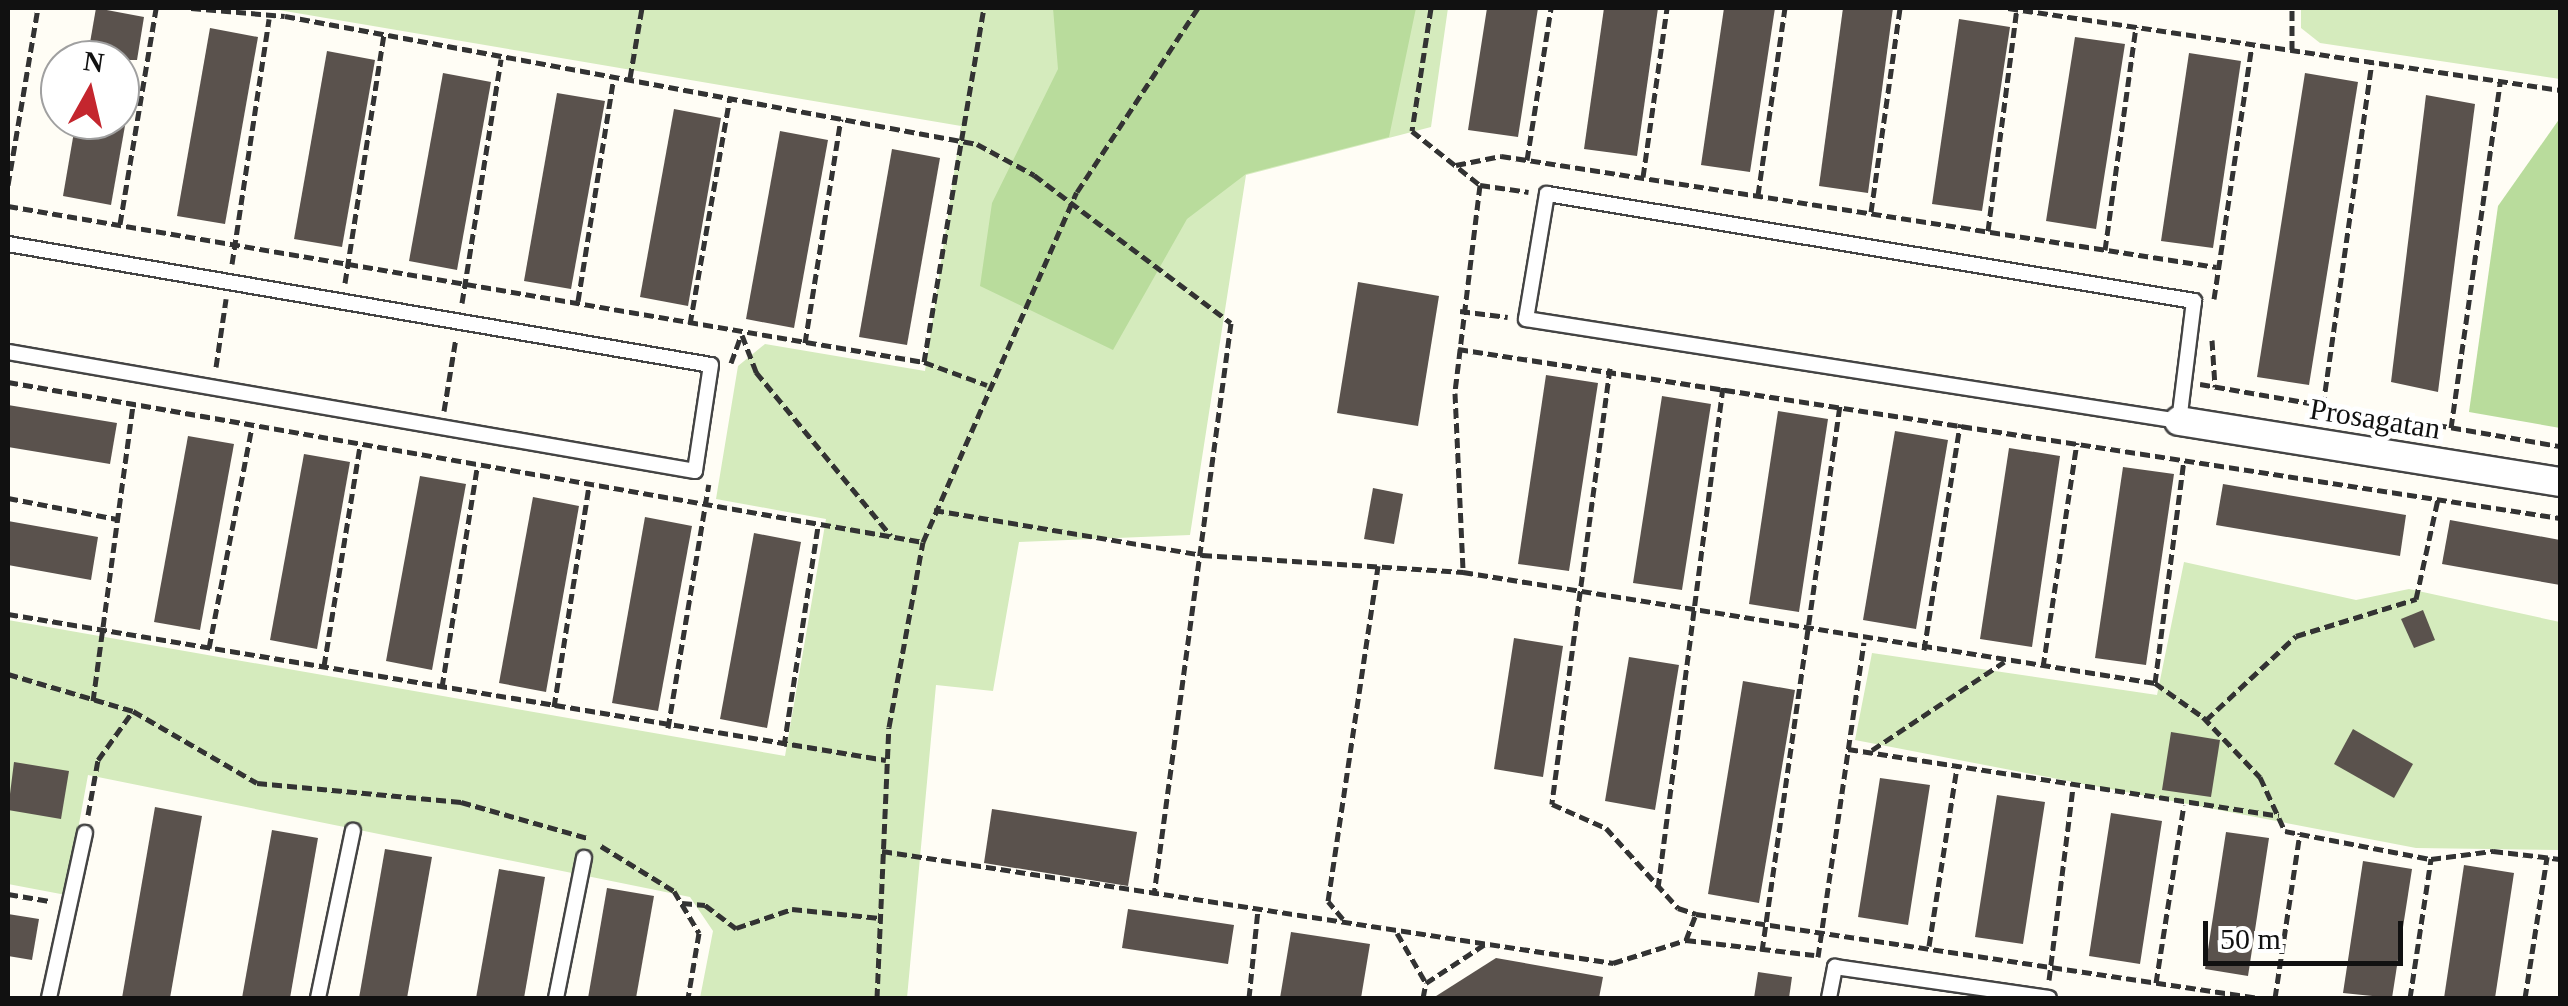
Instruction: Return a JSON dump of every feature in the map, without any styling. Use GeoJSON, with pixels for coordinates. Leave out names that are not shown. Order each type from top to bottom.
{"type":"FeatureCollection","features":[{"type":"Feature","properties":{"kind":"street","name":"Prosagatan"},"geometry":{"type":"LineString","coordinates":[[2179,421],[2560,482]]}},
{"type":"Feature","properties":{"kind":"lane"},"geometry":{"type":"LineString","coordinates":[[1546,194],[2194,301],[2179,421],[1526,319],[1546,194]]}},
{"type":"Feature","properties":{"kind":"lane"},"geometry":{"type":"LineString","coordinates":[[8,244],[712,365],[695,471],[8,352]]}},
{"type":"Feature","properties":{"kind":"lane"},"geometry":{"type":"LineString","coordinates":[[318,998],[353,830]]}},
{"type":"Feature","properties":{"kind":"lane"},"geometry":{"type":"LineString","coordinates":[[49,998],[85,833]]}},
{"type":"Feature","properties":{"kind":"lane"},"geometry":{"type":"LineString","coordinates":[[556,998],[584,858]]}},
{"type":"Feature","properties":{"kind":"lane"},"geometry":{"type":"LineString","coordinates":[[1830,998],[1835,966],[2049,998]]}},
{"type":"Feature","properties":{"kind":"path"},"geometry":{"type":"LineString","coordinates":[[8,185],[38,8]]}},
{"type":"Feature","properties":{"kind":"path"},"geometry":{"type":"LineString","coordinates":[[120,224],[156,8]]}},
{"type":"Feature","properties":{"kind":"path"},"geometry":{"type":"LineString","coordinates":[[191,8],[269,20],[285,16],[501,59],[958,138],[1007,158],[1231,323],[1154,895]]}},
{"type":"Feature","properties":{"kind":"path"},"geometry":{"type":"LineString","coordinates":[[282,8],[285,16]]}},
{"type":"Feature","properties":{"kind":"path"},"geometry":{"type":"LineString","coordinates":[[630,79],[642,8]]}},
{"type":"Feature","properties":{"kind":"path"},"geometry":{"type":"LineString","coordinates":[[924,362],[958,138],[984,8]]}},
{"type":"Feature","properties":{"kind":"path"},"geometry":{"type":"LineString","coordinates":[[877,998],[886,760],[923,542],[988,385],[1071,204],[1198,8]]}},
{"type":"Feature","properties":{"kind":"path"},"geometry":{"type":"LineString","coordinates":[[1431,8],[1412,131],[1480,185],[1546,194]]}},
{"type":"Feature","properties":{"kind":"path"},"geometry":{"type":"LineString","coordinates":[[1527,160],[1551,8]]}},
{"type":"Feature","properties":{"kind":"path"},"geometry":{"type":"LineString","coordinates":[[1644,178],[1666,8]]}},
{"type":"Feature","properties":{"kind":"path"},"geometry":{"type":"LineString","coordinates":[[1758,195],[1785,8]]}},
{"type":"Feature","properties":{"kind":"path"},"geometry":{"type":"LineString","coordinates":[[1871,212],[1900,8]]}},
{"type":"Feature","properties":{"kind":"path"},"geometry":{"type":"LineString","coordinates":[[2008,8],[2560,90]]}},
{"type":"Feature","properties":{"kind":"path"},"geometry":{"type":"LineString","coordinates":[[2292,8],[2292,50]]}},
{"type":"Feature","properties":{"kind":"path"},"geometry":{"type":"LineString","coordinates":[[1988,231],[2017,9]]}},
{"type":"Feature","properties":{"kind":"path"},"geometry":{"type":"LineString","coordinates":[[208,420],[269,20]]}},
{"type":"Feature","properties":{"kind":"path"},"geometry":{"type":"LineString","coordinates":[[2105,250],[2136,26]]}},
{"type":"Feature","properties":{"kind":"path"},"geometry":{"type":"LineString","coordinates":[[342,302],[384,34]]}},
{"type":"Feature","properties":{"kind":"path"},"geometry":{"type":"LineString","coordinates":[[2213,318],[2216,267],[2252,44]]}},
{"type":"Feature","properties":{"kind":"path"},"geometry":{"type":"LineString","coordinates":[[436,460],[501,59]]}},
{"type":"Feature","properties":{"kind":"path"},"geometry":{"type":"LineString","coordinates":[[2323,406],[2372,62]]}},
{"type":"Feature","properties":{"kind":"path"},"geometry":{"type":"LineString","coordinates":[[578,302],[614,76]]}},
{"type":"Feature","properties":{"kind":"path"},"geometry":{"type":"LineString","coordinates":[[2452,428],[2500,82]]}},
{"type":"Feature","properties":{"kind":"path"},"geometry":{"type":"LineString","coordinates":[[690,324],[730,98]]}},
{"type":"Feature","properties":{"kind":"path"},"geometry":{"type":"LineString","coordinates":[[804,344],[841,119]]}},
{"type":"Feature","properties":{"kind":"path"},"geometry":{"type":"LineString","coordinates":[[1456,166],[1478,156],[1527,160],[2216,267]]}},
{"type":"Feature","properties":{"kind":"path"},"geometry":{"type":"LineString","coordinates":[[1462,572],[1458,349],[1460,311],[1480,185]]}},
{"type":"Feature","properties":{"kind":"path"},"geometry":{"type":"LineString","coordinates":[[8,206],[578,302],[742,335],[924,362],[988,385]]}},
{"type":"Feature","properties":{"kind":"path"},"geometry":{"type":"LineString","coordinates":[[1460,311],[1526,319]]}},
{"type":"Feature","properties":{"kind":"path"},"geometry":{"type":"LineString","coordinates":[[2212,334],[2215,387]]}},
{"type":"Feature","properties":{"kind":"path"},"geometry":{"type":"LineString","coordinates":[[742,335],[756,372],[892,537]]}},
{"type":"Feature","properties":{"kind":"path"},"geometry":{"type":"LineString","coordinates":[[1458,349],[1610,368],[2560,518]]}},
{"type":"Feature","properties":{"kind":"path"},"geometry":{"type":"LineString","coordinates":[[1610,368],[1576,592],[1552,804],[1606,828],[1658,888],[1696,914],[1768,920],[2259,998]]}},
{"type":"Feature","properties":{"kind":"path"},"geometry":{"type":"LineString","coordinates":[[2182,381],[2560,446]]}},
{"type":"Feature","properties":{"kind":"path"},"geometry":{"type":"LineString","coordinates":[[8,382],[589,488],[923,542]]}},
{"type":"Feature","properties":{"kind":"path"},"geometry":{"type":"LineString","coordinates":[[1658,888],[1693,644],[1688,611],[1723,387]]}},
{"type":"Feature","properties":{"kind":"path"},"geometry":{"type":"LineString","coordinates":[[1762,952],[1840,405]]}},
{"type":"Feature","properties":{"kind":"path"},"geometry":{"type":"LineString","coordinates":[[93,702],[133,407]]}},
{"type":"Feature","properties":{"kind":"path"},"geometry":{"type":"LineString","coordinates":[[1924,650],[1960,424]]}},
{"type":"Feature","properties":{"kind":"path"},"geometry":{"type":"LineString","coordinates":[[210,648],[252,428]]}},
{"type":"Feature","properties":{"kind":"path"},"geometry":{"type":"LineString","coordinates":[[2044,667],[2077,443]]}},
{"type":"Feature","properties":{"kind":"path"},"geometry":{"type":"LineString","coordinates":[[324,666],[360,447]]}},
{"type":"Feature","properties":{"kind":"path"},"geometry":{"type":"LineString","coordinates":[[2155,683],[2184,460]]}},
{"type":"Feature","properties":{"kind":"path"},"geometry":{"type":"LineString","coordinates":[[442,687],[477,468]]}},
{"type":"Feature","properties":{"kind":"path"},"geometry":{"type":"LineString","coordinates":[[554,707],[589,488]]}},
{"type":"Feature","properties":{"kind":"path"},"geometry":{"type":"LineString","coordinates":[[8,498],[117,518]]}},
{"type":"Feature","properties":{"kind":"path"},"geometry":{"type":"LineString","coordinates":[[2206,720],[2296,636],[2416,599],[2438,499]]}},
{"type":"Feature","properties":{"kind":"path"},"geometry":{"type":"LineString","coordinates":[[668,728],[705,508]]}},
{"type":"Feature","properties":{"kind":"path"},"geometry":{"type":"LineString","coordinates":[[934,510],[1202,555],[1462,572],[1864,642],[2155,683],[2206,720],[2260,777],[2285,830],[2431,859],[2493,851],[2560,859]]}},
{"type":"Feature","properties":{"kind":"path"},"geometry":{"type":"LineString","coordinates":[[784,746],[818,526]]}},
{"type":"Feature","properties":{"kind":"path"},"geometry":{"type":"LineString","coordinates":[[1344,920],[1328,901],[1378,566]]}},
{"type":"Feature","properties":{"kind":"path"},"geometry":{"type":"LineString","coordinates":[[8,614],[668,728],[886,760]]}},
{"type":"Feature","properties":{"kind":"path"},"geometry":{"type":"LineString","coordinates":[[1814,956],[1864,642]]}},
{"type":"Feature","properties":{"kind":"path"},"geometry":{"type":"LineString","coordinates":[[1869,752],[2004,662]]}},
{"type":"Feature","properties":{"kind":"path"},"geometry":{"type":"LineString","coordinates":[[8,674],[133,711],[257,783],[461,802],[573,831],[682,903],[699,933],[688,998]]}},
{"type":"Feature","properties":{"kind":"path"},"geometry":{"type":"LineString","coordinates":[[85,833],[98,760],[133,711]]}},
{"type":"Feature","properties":{"kind":"path"},"geometry":{"type":"LineString","coordinates":[[1848,749],[2184,805],[2278,816]]}},
{"type":"Feature","properties":{"kind":"path"},"geometry":{"type":"LineString","coordinates":[[1929,946],[1957,767]]}},
{"type":"Feature","properties":{"kind":"path"},"geometry":{"type":"LineString","coordinates":[[2045,965],[2073,786]]}},
{"type":"Feature","properties":{"kind":"path"},"geometry":{"type":"LineString","coordinates":[[2156,983],[2184,805]]}},
{"type":"Feature","properties":{"kind":"path"},"geometry":{"type":"LineString","coordinates":[[2275,998],[2300,833]]}},
{"type":"Feature","properties":{"kind":"path"},"geometry":{"type":"LineString","coordinates":[[882,851],[1613,963],[1686,940],[1814,956],[1835,966]]}},
{"type":"Feature","properties":{"kind":"path"},"geometry":{"type":"LineString","coordinates":[[2525,998],[2547,858]]}},
{"type":"Feature","properties":{"kind":"path"},"geometry":{"type":"LineString","coordinates":[[2410,998],[2431,859]]}},
{"type":"Feature","properties":{"kind":"path"},"geometry":{"type":"LineString","coordinates":[[8,894],[72,905]]}},
{"type":"Feature","properties":{"kind":"path"},"geometry":{"type":"LineString","coordinates":[[682,903],[705,905],[736,928],[792,909],[880,918]]}},
{"type":"Feature","properties":{"kind":"path"},"geometry":{"type":"LineString","coordinates":[[1249,998],[1258,910]]}},
{"type":"Feature","properties":{"kind":"path"},"geometry":{"type":"LineString","coordinates":[[1686,940],[1696,914]]}},
{"type":"Feature","properties":{"kind":"path"},"geometry":{"type":"LineString","coordinates":[[1396,932],[1426,983]]}},
{"type":"Feature","properties":{"kind":"path"},"geometry":{"type":"LineString","coordinates":[[1422,998],[1426,983],[1488,943]]}},
{"type":"Feature","properties":{"kind":"green space"},"geometry":{"type":"Polygon","coordinates":[[[267,8],[1448,8],[1431,127],[1246,175],[1190,535],[1019,542],[993,691],[936,685],[907,998],[700,998],[713,931],[690,897],[88,775],[66,895],[8,884],[8,620],[785,756],[826,519],[716,499],[738,366],[765,344],[925,371],[961,126],[267,8]]]}},
{"type":"Feature","properties":{"kind":"green space"},"geometry":{"type":"Polygon","coordinates":[[[1053,8],[1416,8],[1389,137],[1246,174],[1187,219],[1113,350],[980,286],[992,203],[1058,69],[1053,8]]]}},
{"type":"Feature","properties":{"kind":"green space"},"geometry":{"type":"Polygon","coordinates":[[[2301,8],[2560,8],[2560,79],[2320,43],[2301,28],[2301,8]]]}},
{"type":"Feature","properties":{"kind":"green space"},"geometry":{"type":"Polygon","coordinates":[[[2560,118],[2560,428],[2469,412],[2498,206],[2560,118]]]}},
{"type":"Feature","properties":{"kind":"green space"},"geometry":{"type":"Polygon","coordinates":[[[2184,562],[2356,600],[2409,589],[2560,622],[2560,850],[2416,848],[1855,740],[1872,653],[2157,695],[2184,562]]]}},
{"type":"Feature","properties":{"kind":"building"},"geometry":{"type":"Polygon","coordinates":[[[96,8],[144,17],[140,42],[90,40],[96,8]]]}},
{"type":"Feature","properties":{"kind":"building"},"geometry":{"type":"Polygon","coordinates":[[[1487,8],[1538,8],[1518,137],[1468,130],[1487,8]]]}},
{"type":"Feature","properties":{"kind":"building"},"geometry":{"type":"Polygon","coordinates":[[[1604,8],[1658,8],[1637,156],[1584,149],[1604,8]]]}},
{"type":"Feature","properties":{"kind":"building"},"geometry":{"type":"Polygon","coordinates":[[[1724,8],[1775,8],[1750,172],[1701,165],[1724,8]]]}},
{"type":"Feature","properties":{"kind":"building"},"geometry":{"type":"Polygon","coordinates":[[[1843,8],[1893,8],[1868,193],[1819,186],[1843,8]]]}},
{"type":"Feature","properties":{"kind":"building"},"geometry":{"type":"Polygon","coordinates":[[[1959,19],[2010,27],[1982,211],[1932,204],[1959,19]]]}},
{"type":"Feature","properties":{"kind":"building"},"geometry":{"type":"Polygon","coordinates":[[[210,28],[258,37],[225,224],[177,216],[210,28]]]}},
{"type":"Feature","properties":{"kind":"building"},"geometry":{"type":"Polygon","coordinates":[[[2075,37],[2125,44],[2096,229],[2046,221],[2075,37]]]}},
{"type":"Feature","properties":{"kind":"building"},"geometry":{"type":"Polygon","coordinates":[[[327,51],[375,60],[342,247],[294,239],[327,51]]]}},
{"type":"Feature","properties":{"kind":"building"},"geometry":{"type":"Polygon","coordinates":[[[2189,53],[2241,61],[2213,248],[2161,241],[2189,53]]]}},
{"type":"Feature","properties":{"kind":"building"},"geometry":{"type":"Polygon","coordinates":[[[443,73],[491,82],[457,270],[409,261],[443,73]]]}},
{"type":"Feature","properties":{"kind":"building"},"geometry":{"type":"Polygon","coordinates":[[[2305,73],[2358,82],[2309,385],[2257,377],[2305,73]]]}},
{"type":"Feature","properties":{"kind":"building"},"geometry":{"type":"Polygon","coordinates":[[[557,93],[605,101],[571,289],[524,281],[557,93]]]}},
{"type":"Feature","properties":{"kind":"building"},"geometry":{"type":"Polygon","coordinates":[[[2426,95],[2475,104],[2438,392],[2391,382],[2426,95]]]}},
{"type":"Feature","properties":{"kind":"building"},"geometry":{"type":"Polygon","coordinates":[[[674,109],[721,118],[688,306],[640,297],[674,109]]]}},
{"type":"Feature","properties":{"kind":"building"},"geometry":{"type":"Polygon","coordinates":[[[780,131],[828,140],[794,328],[746,319],[780,131]]]}},
{"type":"Feature","properties":{"kind":"building"},"geometry":{"type":"Polygon","coordinates":[[[73,140],[122,140],[111,205],[63,196],[73,140]]]}},
{"type":"Feature","properties":{"kind":"building"},"geometry":{"type":"Polygon","coordinates":[[[892,149],[940,158],[907,345],[859,337],[892,149]]]}},
{"type":"Feature","properties":{"kind":"building"},"geometry":{"type":"Polygon","coordinates":[[[1358,282],[1439,296],[1418,426],[1337,413],[1358,282]]]}},
{"type":"Feature","properties":{"kind":"building"},"geometry":{"type":"Polygon","coordinates":[[[1546,375],[1598,383],[1569,571],[1518,564],[1546,375]]]}},
{"type":"Feature","properties":{"kind":"building"},"geometry":{"type":"Polygon","coordinates":[[[1662,396],[1711,404],[1682,590],[1633,583],[1662,396]]]}},
{"type":"Feature","properties":{"kind":"building"},"geometry":{"type":"Polygon","coordinates":[[[8,405],[117,423],[110,464],[8,447],[8,405]]]}},
{"type":"Feature","properties":{"kind":"building"},"geometry":{"type":"Polygon","coordinates":[[[1778,411],[1828,419],[1799,612],[1749,604],[1778,411]]]}},
{"type":"Feature","properties":{"kind":"building"},"geometry":{"type":"Polygon","coordinates":[[[1895,431],[1948,440],[1916,629],[1863,620],[1895,431]]]}},
{"type":"Feature","properties":{"kind":"building"},"geometry":{"type":"Polygon","coordinates":[[[188,436],[234,444],[200,630],[154,622],[188,436]]]}},
{"type":"Feature","properties":{"kind":"building"},"geometry":{"type":"Polygon","coordinates":[[[2009,448],[2060,456],[2032,647],[1980,639],[2009,448]]]}},
{"type":"Feature","properties":{"kind":"building"},"geometry":{"type":"Polygon","coordinates":[[[304,454],[350,462],[317,649],[270,640],[304,454]]]}},
{"type":"Feature","properties":{"kind":"building"},"geometry":{"type":"Polygon","coordinates":[[[2123,467],[2174,474],[2146,665],[2095,658],[2123,467]]]}},
{"type":"Feature","properties":{"kind":"building"},"geometry":{"type":"Polygon","coordinates":[[[420,476],[466,484],[432,670],[386,661],[420,476]]]}},
{"type":"Feature","properties":{"kind":"building"},"geometry":{"type":"Polygon","coordinates":[[[2223,484],[2406,515],[2400,556],[2216,525],[2223,484]]]}},
{"type":"Feature","properties":{"kind":"building"},"geometry":{"type":"Polygon","coordinates":[[[1373,488],[1403,494],[1394,544],[1364,539],[1373,488]]]}},
{"type":"Feature","properties":{"kind":"building"},"geometry":{"type":"Polygon","coordinates":[[[533,497],[579,506],[546,692],[499,683],[533,497]]]}},
{"type":"Feature","properties":{"kind":"building"},"geometry":{"type":"Polygon","coordinates":[[[645,517],[692,526],[658,711],[612,703],[645,517]]]}},
{"type":"Feature","properties":{"kind":"building"},"geometry":{"type":"Polygon","coordinates":[[[2450,520],[2560,540],[2560,585],[2442,564],[2450,520]]]}},
{"type":"Feature","properties":{"kind":"building"},"geometry":{"type":"Polygon","coordinates":[[[8,521],[98,537],[91,580],[8,565],[8,521]]]}},
{"type":"Feature","properties":{"kind":"building"},"geometry":{"type":"Polygon","coordinates":[[[754,533],[801,542],[767,728],[720,719],[754,533]]]}},
{"type":"Feature","properties":{"kind":"building"},"geometry":{"type":"Polygon","coordinates":[[[2423,610],[2435,640],[2414,648],[2401,619],[2423,610]]]}},
{"type":"Feature","properties":{"kind":"building"},"geometry":{"type":"Polygon","coordinates":[[[1514,638],[1563,646],[1543,777],[1494,769],[1514,638]]]}},
{"type":"Feature","properties":{"kind":"building"},"geometry":{"type":"Polygon","coordinates":[[[1629,657],[1679,665],[1655,810],[1605,801],[1629,657]]]}},
{"type":"Feature","properties":{"kind":"building"},"geometry":{"type":"Polygon","coordinates":[[[1743,681],[1795,690],[1759,903],[1708,894],[1743,681]]]}},
{"type":"Feature","properties":{"kind":"building"},"geometry":{"type":"Polygon","coordinates":[[[2353,729],[2413,764],[2394,798],[2334,764],[2353,729]]]}},
{"type":"Feature","properties":{"kind":"building"},"geometry":{"type":"Polygon","coordinates":[[[2171,732],[2220,740],[2211,797],[2162,790],[2171,732]]]}},
{"type":"Feature","properties":{"kind":"building"},"geometry":{"type":"Polygon","coordinates":[[[14,762],[69,771],[61,819],[8,810],[14,762]]]}},
{"type":"Feature","properties":{"kind":"building"},"geometry":{"type":"Polygon","coordinates":[[[1880,778],[1930,785],[1908,925],[1858,917],[1880,778]]]}},
{"type":"Feature","properties":{"kind":"building"},"geometry":{"type":"Polygon","coordinates":[[[1997,795],[2045,802],[2023,944],[1975,937],[1997,795]]]}},
{"type":"Feature","properties":{"kind":"building"},"geometry":{"type":"Polygon","coordinates":[[[155,807],[202,816],[170,998],[122,998],[155,807]]]}},
{"type":"Feature","properties":{"kind":"building"},"geometry":{"type":"Polygon","coordinates":[[[992,809],[1137,832],[1128,886],[984,863],[992,809]]]}},
{"type":"Feature","properties":{"kind":"building"},"geometry":{"type":"Polygon","coordinates":[[[2111,813],[2162,821],[2140,964],[2089,956],[2111,813]]]}},
{"type":"Feature","properties":{"kind":"building"},"geometry":{"type":"Polygon","coordinates":[[[272,830],[318,838],[290,998],[242,998],[272,830]]]}},
{"type":"Feature","properties":{"kind":"building"},"geometry":{"type":"Polygon","coordinates":[[[2226,832],[2269,838],[2248,976],[2205,969],[2226,832]]]}},
{"type":"Feature","properties":{"kind":"building"},"geometry":{"type":"Polygon","coordinates":[[[385,849],[432,857],[407,998],[359,998],[385,849]]]}},
{"type":"Feature","properties":{"kind":"building"},"geometry":{"type":"Polygon","coordinates":[[[2363,861],[2412,869],[2392,998],[2343,993],[2363,861]]]}},
{"type":"Feature","properties":{"kind":"building"},"geometry":{"type":"Polygon","coordinates":[[[2464,865],[2514,873],[2495,998],[2444,998],[2464,865]]]}},
{"type":"Feature","properties":{"kind":"building"},"geometry":{"type":"Polygon","coordinates":[[[499,869],[545,877],[524,998],[476,998],[499,869]]]}},
{"type":"Feature","properties":{"kind":"building"},"geometry":{"type":"Polygon","coordinates":[[[607,888],[654,896],[636,998],[588,998],[607,888]]]}},
{"type":"Feature","properties":{"kind":"building"},"geometry":{"type":"Polygon","coordinates":[[[1128,909],[1234,925],[1228,964],[1122,948],[1128,909]]]}},
{"type":"Feature","properties":{"kind":"building"},"geometry":{"type":"Polygon","coordinates":[[[8,914],[39,919],[32,960],[8,956],[8,914]]]}},
{"type":"Feature","properties":{"kind":"building"},"geometry":{"type":"Polygon","coordinates":[[[1291,932],[1370,944],[1361,998],[1280,998],[1291,932]]]}},
{"type":"Feature","properties":{"kind":"building"},"geometry":{"type":"Polygon","coordinates":[[[1496,958],[1603,977],[1599,998],[1433,998],[1496,958]]]}},
{"type":"Feature","properties":{"kind":"building"},"geometry":{"type":"Polygon","coordinates":[[[1758,972],[1792,977],[1789,998],[1754,998],[1758,972]]]}}]}
